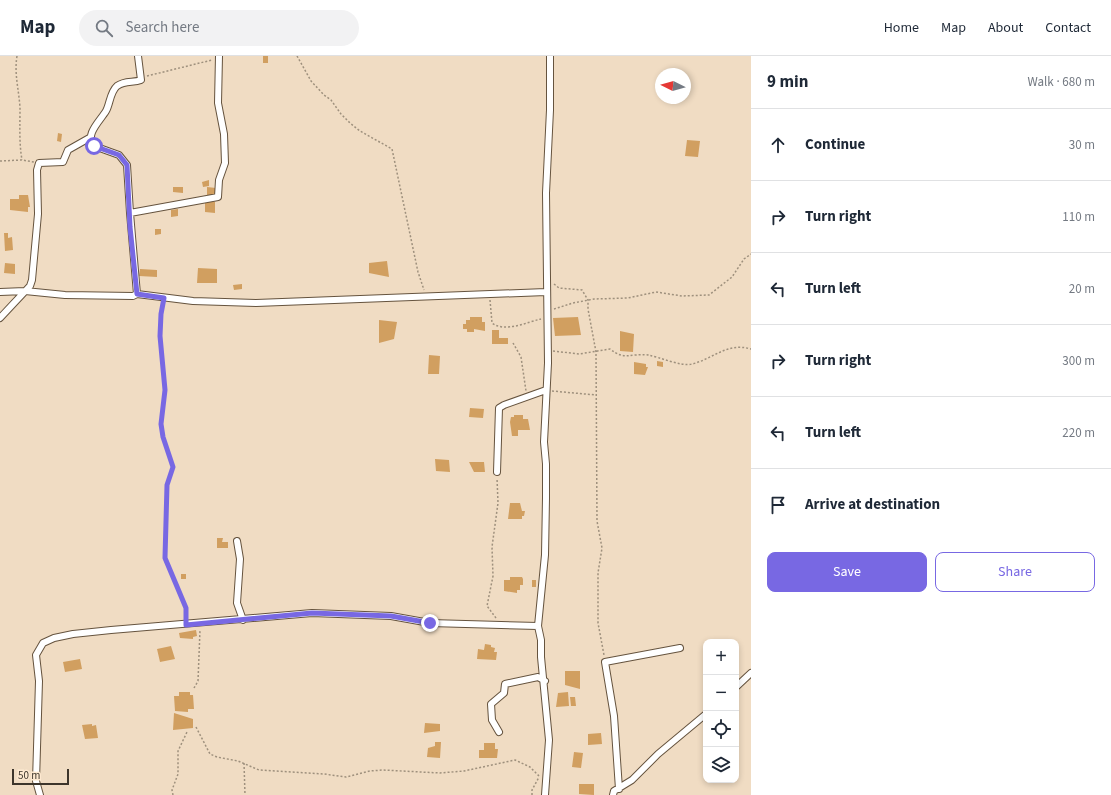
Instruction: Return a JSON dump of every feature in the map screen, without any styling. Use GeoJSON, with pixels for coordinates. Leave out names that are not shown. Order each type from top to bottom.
{"type":"FeatureCollection","features":[{"type":"Feature","properties":{"kind":"street"},"geometry":{"type":"LineString","coordinates":[[137,294],[127,165],[119,155],[94,146],[91,137],[93,129],[106,110],[115,87],[122,83],[137,81],[142,78],[138,56]]}},
{"type":"Feature","properties":{"kind":"street"},"geometry":{"type":"LineString","coordinates":[[545,795],[549,740],[538,626],[545,555],[546,464],[544,442],[548,351],[546,278],[550,56]]}},
{"type":"Feature","properties":{"kind":"street"},"geometry":{"type":"LineString","coordinates":[[130,213],[218,197],[219,180],[225,163],[224,134],[218,103],[219,57]]}},
{"type":"Feature","properties":{"kind":"street"},"geometry":{"type":"LineString","coordinates":[[0,318],[30,286],[34,274],[38,214],[37,170],[39,163],[63,162],[68,150],[91,137]]}},
{"type":"Feature","properties":{"kind":"street"},"geometry":{"type":"LineString","coordinates":[[0,292],[25,291],[65,295],[133,296],[137,294],[193,302],[256,303],[546,292]]}},
{"type":"Feature","properties":{"kind":"street"},"geometry":{"type":"LineString","coordinates":[[497,472],[499,408],[546,390]]}},
{"type":"Feature","properties":{"kind":"street"},"geometry":{"type":"LineString","coordinates":[[237,541],[240,559],[237,603],[243,620]]}},
{"type":"Feature","properties":{"kind":"street"},"geometry":{"type":"LineString","coordinates":[[40,795],[36,781],[38,680],[36,656],[41,645],[54,638],[73,634],[312,613],[391,616],[430,623],[538,626]]}},
{"type":"Feature","properties":{"kind":"street"},"geometry":{"type":"LineString","coordinates":[[619,788],[614,716],[605,662],[680,648]]}},
{"type":"Feature","properties":{"kind":"street"},"geometry":{"type":"LineString","coordinates":[[739,684],[751,673]]}},
{"type":"Feature","properties":{"kind":"street"},"geometry":{"type":"LineString","coordinates":[[499,732],[492,720],[491,704],[504,693],[505,684],[527,680],[534,677],[538,677],[544,681]]}},
{"type":"Feature","properties":{"kind":"street"},"geometry":{"type":"LineString","coordinates":[[613,795],[614,791],[703,717]]}},
{"type":"Feature","properties":{"kind":"path"},"geometry":{"type":"LineString","coordinates":[[17,56],[15,70],[20,108],[19,120],[22,160]]}},
{"type":"Feature","properties":{"kind":"path"},"geometry":{"type":"LineString","coordinates":[[297,56],[311,81],[324,95],[332,100],[341,114],[350,123],[364,134],[390,146],[392,149],[418,272],[427,297]]}},
{"type":"Feature","properties":{"kind":"path"},"geometry":{"type":"LineString","coordinates":[[142,78],[219,57]]}},
{"type":"Feature","properties":{"kind":"path"},"geometry":{"type":"LineString","coordinates":[[0,161],[22,160],[39,163]]}},
{"type":"Feature","properties":{"kind":"path"},"geometry":{"type":"LineString","coordinates":[[490,294],[492,323],[495,326],[513,326],[547,315],[558,307],[588,300],[608,297],[628,298],[656,292],[682,296],[709,295],[732,277],[744,258],[751,254]]}},
{"type":"Feature","properties":{"kind":"path"},"geometry":{"type":"LineString","coordinates":[[546,278],[559,288],[582,290],[588,300],[588,309],[596,352],[597,521],[602,548],[598,573],[598,623],[605,662]]}},
{"type":"Feature","properties":{"kind":"path"},"geometry":{"type":"LineString","coordinates":[[164,298],[161,314],[160,336],[165,390],[161,424],[163,437],[173,467],[167,485],[165,558],[186,608],[186,625]]}},
{"type":"Feature","properties":{"kind":"path"},"geometry":{"type":"LineString","coordinates":[[513,343],[521,357],[527,397]]}},
{"type":"Feature","properties":{"kind":"path"},"geometry":{"type":"LineString","coordinates":[[548,351],[579,354],[610,349],[619,356],[648,355],[661,358],[669,362],[690,365],[733,347],[751,349]]}},
{"type":"Feature","properties":{"kind":"path"},"geometry":{"type":"LineString","coordinates":[[546,390],[597,394]]}},
{"type":"Feature","properties":{"kind":"path"},"geometry":{"type":"LineString","coordinates":[[497,472],[498,503],[492,547],[493,576],[487,606],[500,625]]}},
{"type":"Feature","properties":{"kind":"path"},"geometry":{"type":"LineString","coordinates":[[194,688],[198,681],[200,624]]}},
{"type":"Feature","properties":{"kind":"path"},"geometry":{"type":"LineString","coordinates":[[196,727],[210,754],[244,763],[259,770],[324,774],[346,777],[370,771],[383,770],[440,773],[464,771],[515,760],[530,767],[546,786]]}},
{"type":"Feature","properties":{"kind":"path"},"geometry":{"type":"LineString","coordinates":[[173,795],[172,790],[178,774],[178,751],[187,732]]}},
{"type":"Feature","properties":{"kind":"path"},"geometry":{"type":"LineString","coordinates":[[244,763],[245,795]]}},
{"type":"Feature","properties":{"kind":"path"},"geometry":{"type":"LineString","coordinates":[[532,795],[532,790],[539,777]]}},
{"type":"Feature","properties":{"kind":"building"},"geometry":{"type":"Polygon","coordinates":[[[263,56],[268,56],[268,63],[263,63],[263,56]]]}},
{"type":"Feature","properties":{"kind":"building"},"geometry":{"type":"Polygon","coordinates":[[[58,133],[62,134],[61,142],[57,141],[58,133]]]}},
{"type":"Feature","properties":{"kind":"building"},"geometry":{"type":"Polygon","coordinates":[[[687,140],[700,141],[698,157],[685,156],[687,140]]]}},
{"type":"Feature","properties":{"kind":"building"},"geometry":{"type":"Polygon","coordinates":[[[209,180],[209,186],[203,187],[202,182],[209,180]]]}},
{"type":"Feature","properties":{"kind":"building"},"geometry":{"type":"Polygon","coordinates":[[[173,187],[183,187],[183,193],[173,192],[173,187]]]}},
{"type":"Feature","properties":{"kind":"building"},"geometry":{"type":"Polygon","coordinates":[[[207,187],[216,188],[216,196],[207,196],[207,187]]]}},
{"type":"Feature","properties":{"kind":"building"},"geometry":{"type":"Polygon","coordinates":[[[19,195],[28,195],[30,207],[28,207],[28,212],[10,210],[10,199],[19,199],[19,195]]]}},
{"type":"Feature","properties":{"kind":"building"},"geometry":{"type":"Polygon","coordinates":[[[205,202],[215,202],[215,213],[205,212],[205,202]]]}},
{"type":"Feature","properties":{"kind":"building"},"geometry":{"type":"Polygon","coordinates":[[[178,209],[178,216],[171,217],[171,210],[178,209]]]}},
{"type":"Feature","properties":{"kind":"building"},"geometry":{"type":"Polygon","coordinates":[[[155,229],[161,229],[161,234],[155,235],[155,229]]]}},
{"type":"Feature","properties":{"kind":"building"},"geometry":{"type":"Polygon","coordinates":[[[4,233],[8,233],[8,238],[12,237],[13,250],[5,251],[4,233]]]}},
{"type":"Feature","properties":{"kind":"building"},"geometry":{"type":"Polygon","coordinates":[[[387,261],[389,277],[369,273],[369,263],[387,261]]]}},
{"type":"Feature","properties":{"kind":"building"},"geometry":{"type":"Polygon","coordinates":[[[5,263],[15,264],[15,274],[4,273],[5,263]]]}},
{"type":"Feature","properties":{"kind":"building"},"geometry":{"type":"Polygon","coordinates":[[[198,268],[217,269],[217,283],[197,283],[198,268]]]}},
{"type":"Feature","properties":{"kind":"building"},"geometry":{"type":"Polygon","coordinates":[[[140,269],[157,270],[157,277],[139,276],[140,269]]]}},
{"type":"Feature","properties":{"kind":"building"},"geometry":{"type":"Polygon","coordinates":[[[242,284],[242,289],[234,290],[233,285],[242,284]]]}},
{"type":"Feature","properties":{"kind":"building"},"geometry":{"type":"Polygon","coordinates":[[[470,317],[482,317],[482,322],[485,322],[485,331],[474,329],[474,332],[467,332],[467,329],[463,329],[463,324],[466,324],[466,320],[470,320],[470,317]]]}},
{"type":"Feature","properties":{"kind":"building"},"geometry":{"type":"Polygon","coordinates":[[[578,317],[581,335],[555,336],[553,318],[578,317]]]}},
{"type":"Feature","properties":{"kind":"building"},"geometry":{"type":"Polygon","coordinates":[[[379,320],[397,322],[394,339],[379,343],[379,320]]]}},
{"type":"Feature","properties":{"kind":"building"},"geometry":{"type":"Polygon","coordinates":[[[492,330],[499,330],[499,338],[508,338],[508,344],[492,344],[492,330]]]}},
{"type":"Feature","properties":{"kind":"building"},"geometry":{"type":"Polygon","coordinates":[[[620,331],[634,334],[633,352],[620,351],[620,331]]]}},
{"type":"Feature","properties":{"kind":"building"},"geometry":{"type":"Polygon","coordinates":[[[429,355],[440,356],[439,374],[428,374],[429,355]]]}},
{"type":"Feature","properties":{"kind":"building"},"geometry":{"type":"Polygon","coordinates":[[[657,361],[663,362],[663,367],[657,366],[657,361]]]}},
{"type":"Feature","properties":{"kind":"building"},"geometry":{"type":"Polygon","coordinates":[[[634,362],[646,364],[646,367],[648,367],[645,375],[634,374],[634,362]]]}},
{"type":"Feature","properties":{"kind":"building"},"geometry":{"type":"Polygon","coordinates":[[[470,408],[484,409],[483,418],[469,417],[470,408]]]}},
{"type":"Feature","properties":{"kind":"building"},"geometry":{"type":"Polygon","coordinates":[[[514,415],[523,415],[523,419],[528,419],[530,430],[518,430],[518,436],[512,436],[510,422],[511,417],[514,417],[514,415]]]}},
{"type":"Feature","properties":{"kind":"building"},"geometry":{"type":"Polygon","coordinates":[[[435,459],[449,460],[450,472],[436,471],[435,459]]]}},
{"type":"Feature","properties":{"kind":"building"},"geometry":{"type":"Polygon","coordinates":[[[469,462],[484,462],[485,472],[474,472],[469,462]]]}},
{"type":"Feature","properties":{"kind":"building"},"geometry":{"type":"Polygon","coordinates":[[[510,503],[520,503],[522,511],[525,511],[522,519],[508,519],[510,503]]]}},
{"type":"Feature","properties":{"kind":"building"},"geometry":{"type":"Polygon","coordinates":[[[217,538],[223,538],[222,542],[228,542],[228,548],[217,548],[217,538]]]}},
{"type":"Feature","properties":{"kind":"building"},"geometry":{"type":"Polygon","coordinates":[[[181,574],[186,574],[186,579],[181,579],[181,574]]]}},
{"type":"Feature","properties":{"kind":"building"},"geometry":{"type":"Polygon","coordinates":[[[510,577],[522,577],[523,579],[523,585],[520,585],[520,590],[517,590],[517,593],[504,591],[504,580],[510,580],[510,577]]]}},
{"type":"Feature","properties":{"kind":"building"},"geometry":{"type":"Polygon","coordinates":[[[532,580],[536,580],[536,587],[532,587],[532,580]]]}},
{"type":"Feature","properties":{"kind":"building"},"geometry":{"type":"Polygon","coordinates":[[[196,630],[197,636],[193,637],[193,639],[180,638],[179,633],[196,630]]]}},
{"type":"Feature","properties":{"kind":"building"},"geometry":{"type":"Polygon","coordinates":[[[485,644],[491,645],[491,647],[495,648],[494,652],[497,652],[496,660],[477,659],[478,649],[484,650],[485,644]]]}},
{"type":"Feature","properties":{"kind":"building"},"geometry":{"type":"Polygon","coordinates":[[[171,646],[175,659],[160,662],[157,649],[171,646]]]}},
{"type":"Feature","properties":{"kind":"building"},"geometry":{"type":"Polygon","coordinates":[[[80,659],[82,669],[65,672],[63,662],[80,659]]]}},
{"type":"Feature","properties":{"kind":"building"},"geometry":{"type":"Polygon","coordinates":[[[565,671],[580,671],[580,689],[565,685],[565,671]]]}},
{"type":"Feature","properties":{"kind":"building"},"geometry":{"type":"Polygon","coordinates":[[[179,692],[190,692],[190,695],[193,695],[194,709],[188,709],[188,712],[175,711],[174,696],[179,696],[179,692]]]}},
{"type":"Feature","properties":{"kind":"building"},"geometry":{"type":"Polygon","coordinates":[[[568,692],[569,706],[556,707],[558,693],[568,692]]]}},
{"type":"Feature","properties":{"kind":"building"},"geometry":{"type":"Polygon","coordinates":[[[570,697],[575,697],[576,706],[571,706],[570,697]]]}},
{"type":"Feature","properties":{"kind":"building"},"geometry":{"type":"Polygon","coordinates":[[[174,713],[193,719],[193,728],[173,730],[174,713]]]}},
{"type":"Feature","properties":{"kind":"building"},"geometry":{"type":"Polygon","coordinates":[[[425,723],[440,724],[440,731],[424,733],[425,723]]]}},
{"type":"Feature","properties":{"kind":"building"},"geometry":{"type":"Polygon","coordinates":[[[92,724],[92,726],[96,725],[98,738],[85,739],[82,725],[92,724]]]}},
{"type":"Feature","properties":{"kind":"building"},"geometry":{"type":"Polygon","coordinates":[[[601,733],[602,744],[588,745],[588,734],[601,733]]]}},
{"type":"Feature","properties":{"kind":"building"},"geometry":{"type":"Polygon","coordinates":[[[435,742],[441,742],[440,758],[427,757],[428,748],[435,746],[435,742]]]}},
{"type":"Feature","properties":{"kind":"building"},"geometry":{"type":"Polygon","coordinates":[[[484,743],[495,743],[495,749],[498,749],[497,758],[479,758],[479,750],[484,750],[484,743]]]}},
{"type":"Feature","properties":{"kind":"building"},"geometry":{"type":"Polygon","coordinates":[[[574,752],[583,753],[581,768],[572,767],[574,752]]]}},
{"type":"Feature","properties":{"kind":"building"},"geometry":{"type":"Polygon","coordinates":[[[579,784],[594,784],[594,795],[579,794],[579,784]]]}},
{"type":"Feature","properties":{"kind":"route"},"geometry":{"type":"LineString","coordinates":[[94,146],[119,155],[127,165],[129,180],[129,217],[137,294],[164,298],[161,314],[160,336],[165,390],[161,412],[161,424],[163,437],[173,467],[167,485],[165,558],[186,608],[186,625],[312,613],[391,616],[430,623]]}}]}
